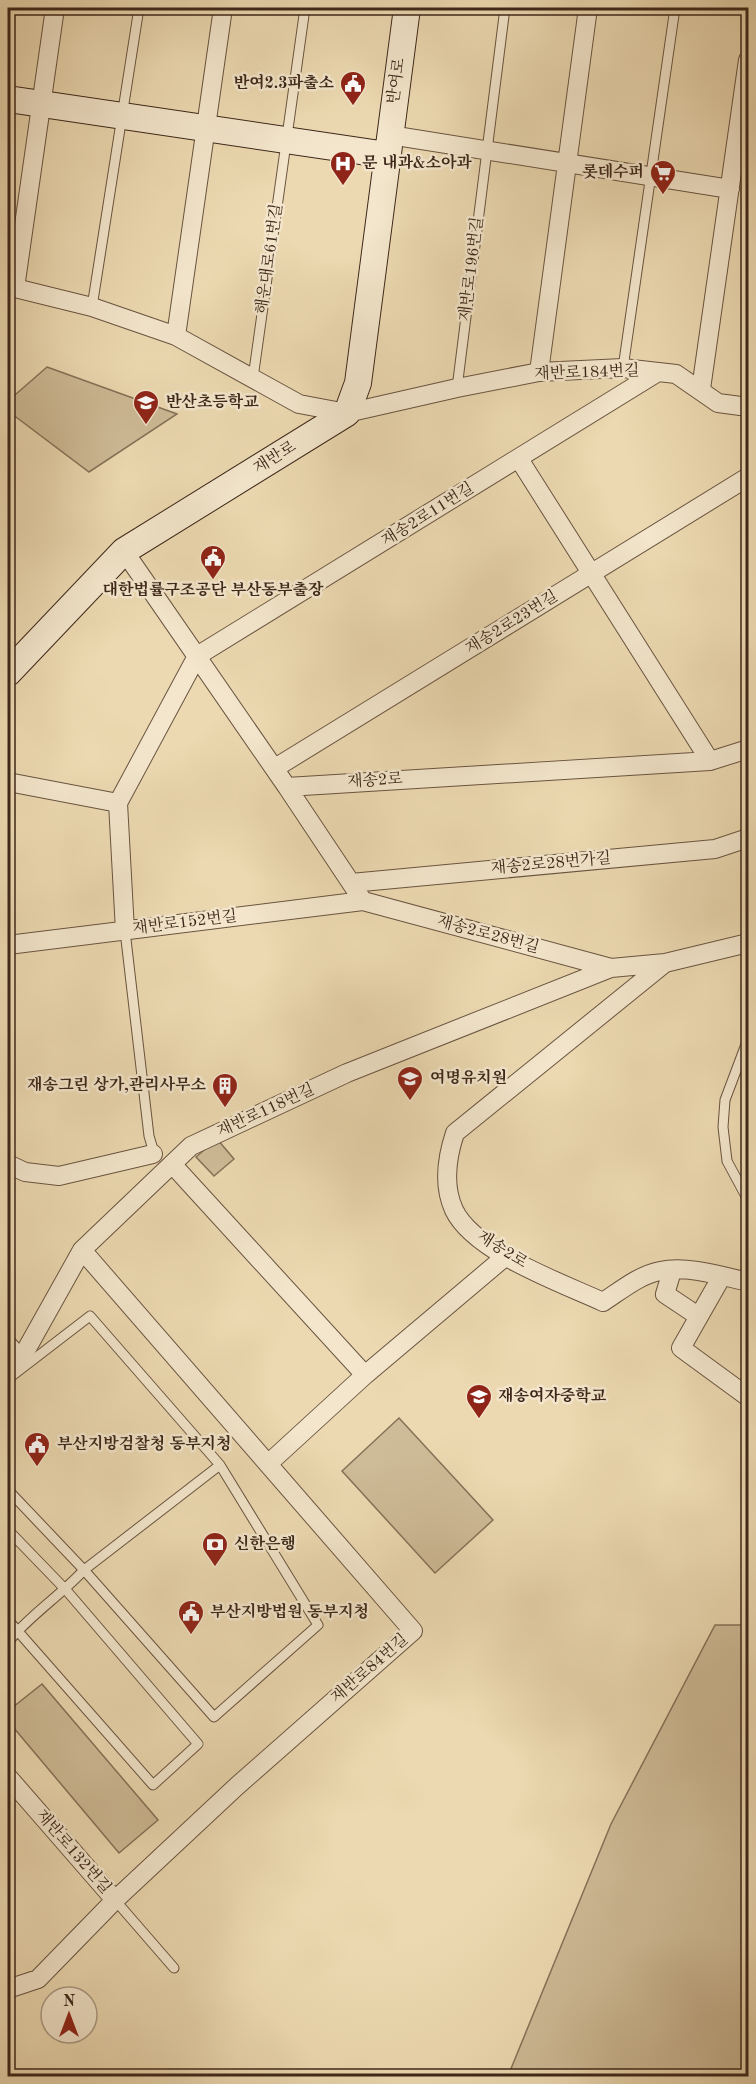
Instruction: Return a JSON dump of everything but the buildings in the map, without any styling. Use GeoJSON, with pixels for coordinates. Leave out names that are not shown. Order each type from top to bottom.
{"type":"FeatureCollection","features":[{"type":"Feature","properties":{"kind":"main road","name":"반여로"},"geometry":{"type":"LineString","coordinates":[[388,145],[407,8]]}},
{"type":"Feature","properties":{"kind":"main road"},"geometry":{"type":"LineString","coordinates":[[8,99],[286,140],[388,145],[358,383],[347,413]]}},
{"type":"Feature","properties":{"kind":"main road","name":"재반로"},"geometry":{"type":"LineString","coordinates":[[10,667],[124,551],[347,413]]}},
{"type":"Feature","properties":{"kind":"street"},"geometry":{"type":"LineString","coordinates":[[55,8],[11,289],[92,308],[176,336],[299,404],[347,413]]}},
{"type":"Feature","properties":{"kind":"street"},"geometry":{"type":"LineString","coordinates":[[176,336],[224,8]]}},
{"type":"Feature","properties":{"kind":"street"},"geometry":{"type":"LineString","coordinates":[[539,372],[588,8]]}},
{"type":"Feature","properties":{"kind":"street"},"geometry":{"type":"LineString","coordinates":[[701,389],[748,60]]}},
{"type":"Feature","properties":{"kind":"street"},"geometry":{"type":"LineString","coordinates":[[388,145],[487,150],[730,189]]}},
{"type":"Feature","properties":{"kind":"street","name":"재반로184번길"},"geometry":{"type":"LineString","coordinates":[[347,413],[539,372],[623,368],[676,374],[701,389],[718,403],[748,407]]}},
{"type":"Feature","properties":{"kind":"street","name":"재송2로11번길"},"geometry":{"type":"LineString","coordinates":[[197,656],[658,372]]}},
{"type":"Feature","properties":{"kind":"street"},"geometry":{"type":"LineString","coordinates":[[519,459],[710,761]]}},
{"type":"Feature","properties":{"kind":"street","name":"재송2로23번길"},"geometry":{"type":"LineString","coordinates":[[275,768],[748,477]]}},
{"type":"Feature","properties":{"kind":"street"},"geometry":{"type":"LineString","coordinates":[[124,551],[275,768],[363,901]]}},
{"type":"Feature","properties":{"kind":"street"},"geometry":{"type":"LineString","coordinates":[[125,930],[118,803],[197,656]]}},
{"type":"Feature","properties":{"kind":"street","name":"재송2로"},"geometry":{"type":"LineString","coordinates":[[286,787],[710,761],[748,749]]}},
{"type":"Feature","properties":{"kind":"street"},"geometry":{"type":"LineString","coordinates":[[8,782],[118,803]]}},
{"type":"Feature","properties":{"kind":"street","name":"재송2로28번가길"},"geometry":{"type":"LineString","coordinates":[[351,883],[715,849],[748,837]]}},
{"type":"Feature","properties":{"kind":"street","name":"재반로152번길"},"geometry":{"type":"LineString","coordinates":[[8,945],[363,901]]}},
{"type":"Feature","properties":{"kind":"street","name":"재송2로28번길"},"geometry":{"type":"LineString","coordinates":[[363,901],[611,968],[666,963],[748,943]]}},
{"type":"Feature","properties":{"kind":"street","name":"재송2로"},"geometry":{"type":"LineString","coordinates":[[666,963],[455,1133],[448,1154],[447,1187],[455,1211],[475,1236],[506,1257],[603,1302],[635,1281],[661,1271],[692,1270],[748,1282]]}},
{"type":"Feature","properties":{"kind":"street","name":"재반로118번길"},"geometry":{"type":"LineString","coordinates":[[14,1362],[82,1250],[190,1146],[347,1073],[611,968]]}},
{"type":"Feature","properties":{"kind":"street"},"geometry":{"type":"LineString","coordinates":[[8,1164],[25,1172],[59,1176],[153,1154]]}},
{"type":"Feature","properties":{"kind":"street"},"geometry":{"type":"LineString","coordinates":[[169,1167],[365,1375]]}},
{"type":"Feature","properties":{"kind":"street"},"geometry":{"type":"LineString","coordinates":[[82,1250],[268,1463],[365,1375],[506,1257]]}},
{"type":"Feature","properties":{"kind":"street"},"geometry":{"type":"LineString","coordinates":[[672,1271],[665,1294],[698,1316]]}},
{"type":"Feature","properties":{"kind":"street"},"geometry":{"type":"LineString","coordinates":[[722,1276],[681,1348],[748,1397]]}},
{"type":"Feature","properties":{"kind":"street"},"geometry":{"type":"LineString","coordinates":[[8,1345],[14,1362]]}},
{"type":"Feature","properties":{"kind":"street","name":"재반로84번길"},"geometry":{"type":"LineString","coordinates":[[8,1989],[38,1979],[116,1900],[237,1786],[413,1631],[268,1463]]}},
{"type":"Feature","properties":{"kind":"street","name":"재반로132번길"},"geometry":{"type":"LineString","coordinates":[[8,1777],[116,1900]]}},
{"type":"Feature","properties":{"kind":"lane"},"geometry":{"type":"LineString","coordinates":[[92,308],[139,8]]}},
{"type":"Feature","properties":{"kind":"lane","name":"해운대로61번길"},"geometry":{"type":"LineString","coordinates":[[253,378],[305,8]]}},
{"type":"Feature","properties":{"kind":"lane","name":"재반로196번길"},"geometry":{"type":"LineString","coordinates":[[457,388],[505,8]]}},
{"type":"Feature","properties":{"kind":"lane"},"geometry":{"type":"LineString","coordinates":[[623,368],[675,8]]}},
{"type":"Feature","properties":{"kind":"lane"},"geometry":{"type":"LineString","coordinates":[[125,930],[148,1136],[153,1154],[169,1167]]}},
{"type":"Feature","properties":{"kind":"lane"},"geometry":{"type":"LineString","coordinates":[[748,1039],[725,1100],[723,1127],[727,1161],[748,1200]]}},
{"type":"Feature","properties":{"kind":"lane"},"geometry":{"type":"LineString","coordinates":[[8,1379],[90,1316],[220,1466],[318,1625],[214,1717],[84,1570],[8,1490]]}},
{"type":"Feature","properties":{"kind":"lane"},"geometry":{"type":"LineString","coordinates":[[8,1642],[17,1630],[66,1590],[84,1570],[220,1466]]}},
{"type":"Feature","properties":{"kind":"lane"},"geometry":{"type":"LineString","coordinates":[[8,1530],[66,1590],[198,1744],[153,1785],[8,1620]]}},
{"type":"Feature","properties":{"kind":"lane"},"geometry":{"type":"LineString","coordinates":[[116,1900],[174,1968]]}},
{"type":"Feature","properties":{"kind":"shaded area"},"geometry":{"type":"Polygon","coordinates":[[[47,367],[177,414],[89,472],[8,411],[8,401],[47,367]]]}},
{"type":"Feature","properties":{"kind":"shaded area"},"geometry":{"type":"Polygon","coordinates":[[[217,1139],[234,1159],[214,1176],[196,1157],[217,1139]]]}},
{"type":"Feature","properties":{"kind":"shaded area"},"geometry":{"type":"Polygon","coordinates":[[[399,1418],[493,1520],[435,1573],[342,1471],[399,1418]]]}},
{"type":"Feature","properties":{"kind":"shaded area"},"geometry":{"type":"Polygon","coordinates":[[[715,1625],[748,1625],[748,2076],[508,2076],[611,1824],[715,1625]]]}},
{"type":"Feature","properties":{"kind":"shaded area"},"geometry":{"type":"Polygon","coordinates":[[[42,1684],[158,1820],[119,1853],[8,1721],[8,1711],[42,1684]]]}},
{"type":"Feature","properties":{"kind":"place","name":"반여2.3파출소"},"geometry":{"type":"Point","coordinates":[353,107]}},
{"type":"Feature","properties":{"kind":"place","name":"문 내과&소아과"},"geometry":{"type":"Point","coordinates":[343,187]}},
{"type":"Feature","properties":{"kind":"place","name":"롯데수퍼"},"geometry":{"type":"Point","coordinates":[663,196]}},
{"type":"Feature","properties":{"kind":"place","name":"반산초등학교"},"geometry":{"type":"Point","coordinates":[146,426]}},
{"type":"Feature","properties":{"kind":"place","name":"대한법률구조공단 부산동부출장"},"geometry":{"type":"Point","coordinates":[213,581]}},
{"type":"Feature","properties":{"kind":"place","name":"여명유치원"},"geometry":{"type":"Point","coordinates":[410,1102]}},
{"type":"Feature","properties":{"kind":"place","name":"재송그린 상가,관리사무소"},"geometry":{"type":"Point","coordinates":[225,1109]}},
{"type":"Feature","properties":{"kind":"place","name":"재송여자중학교"},"geometry":{"type":"Point","coordinates":[479,1420]}},
{"type":"Feature","properties":{"kind":"place","name":"부산지방검찰청 동부지청"},"geometry":{"type":"Point","coordinates":[37,1468]}},
{"type":"Feature","properties":{"kind":"place","name":"신한은행"},"geometry":{"type":"Point","coordinates":[215,1568]}},
{"type":"Feature","properties":{"kind":"place","name":"부산지방법원 동부지청"},"geometry":{"type":"Point","coordinates":[191,1636]}}]}
